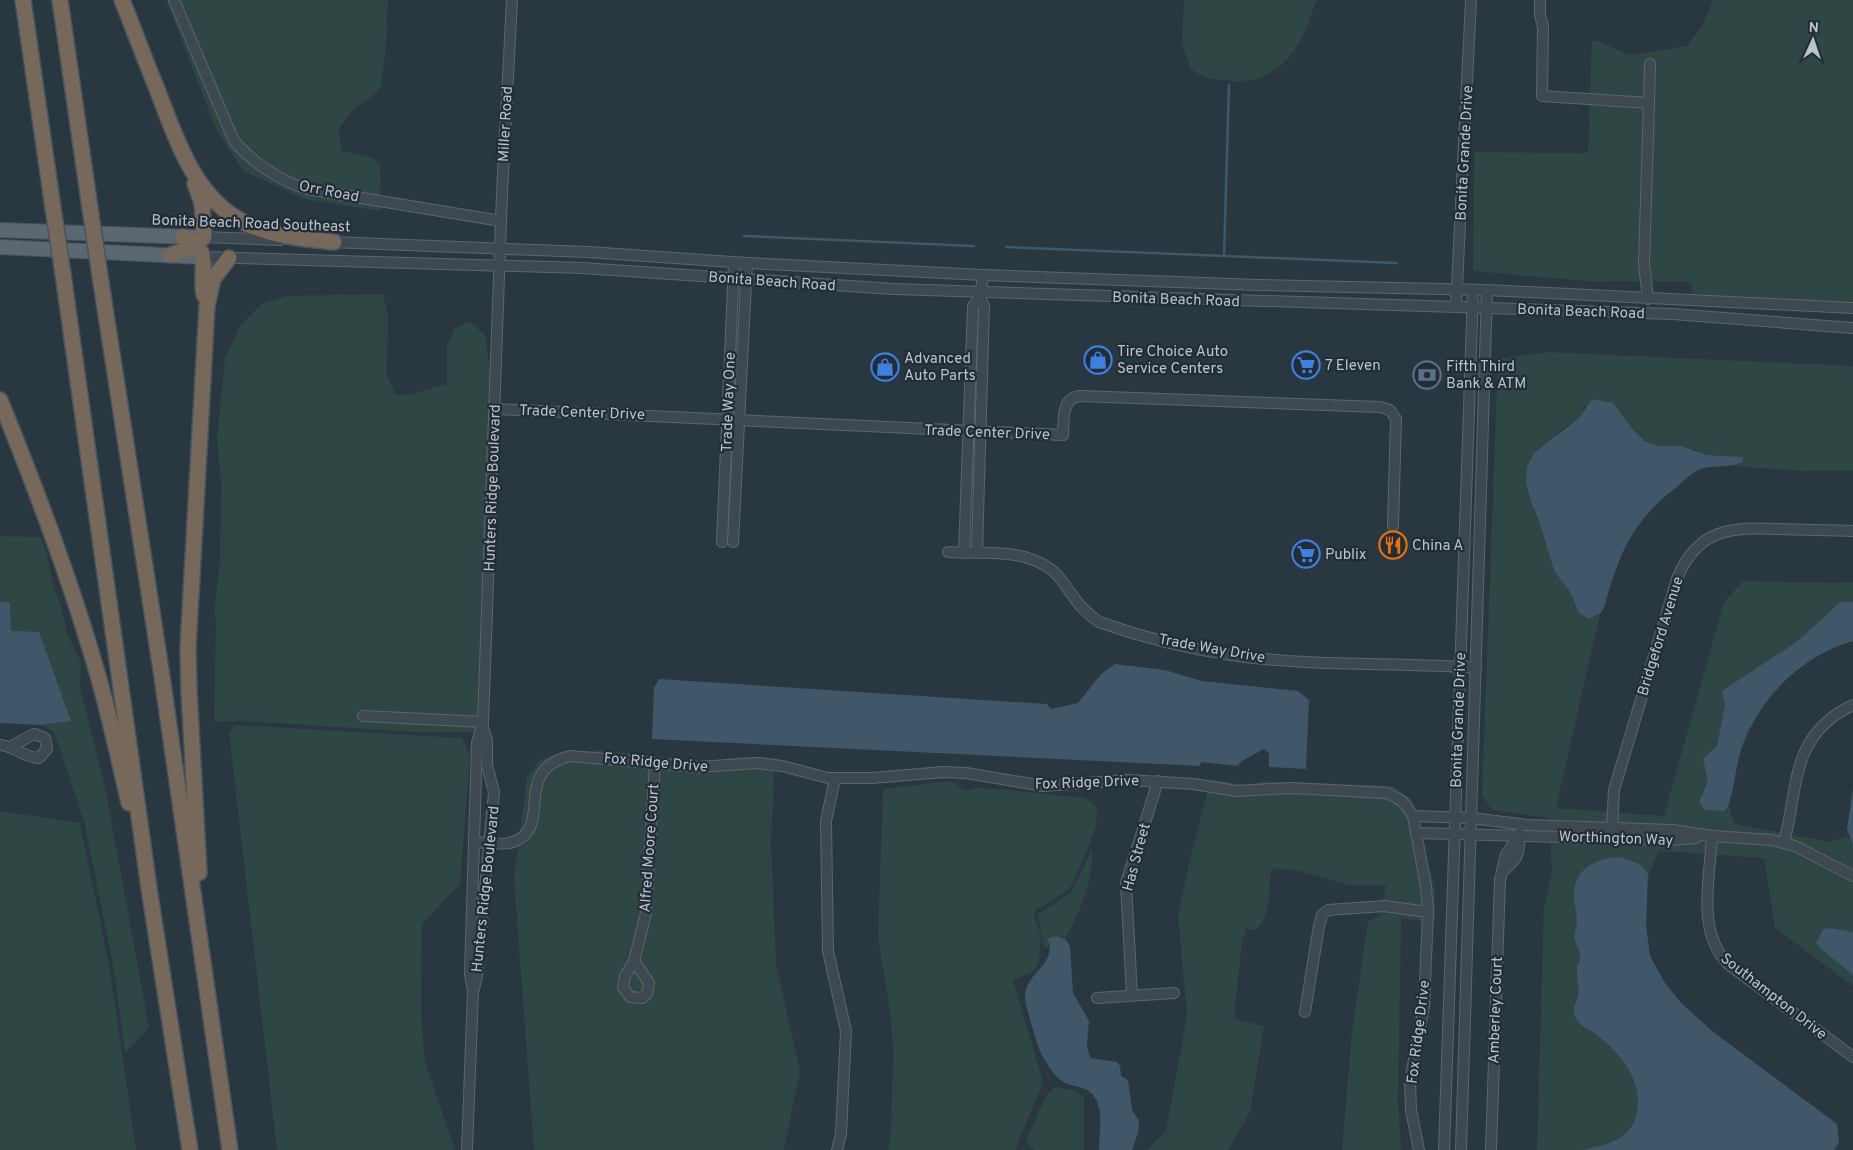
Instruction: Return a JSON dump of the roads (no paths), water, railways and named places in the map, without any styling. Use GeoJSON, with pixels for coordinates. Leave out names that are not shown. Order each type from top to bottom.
{"type":"FeatureCollection","features":[{"type":"Feature","properties":{"kind":"highway"},"geometry":{"type":"LineString","coordinates":[[23,0],[64,274],[150,895],[190,1150]]}},
{"type":"Feature","properties":{"kind":"highway"},"geometry":{"type":"LineString","coordinates":[[60,0],[100,276],[161,670],[230,1150]]}},
{"type":"Feature","properties":{"kind":"highway"},"geometry":{"type":"LineString","coordinates":[[122,0],[202,203],[201,246],[203,292],[206,306]]}},
{"type":"Feature","properties":{"kind":"highway"},"geometry":{"type":"LineString","coordinates":[[176,138],[201,184],[228,213],[247,224],[283,236],[334,242]]}},
{"type":"Feature","properties":{"kind":"highway"},"geometry":{"type":"LineString","coordinates":[[183,237],[201,246]]}},
{"type":"Feature","properties":{"kind":"highway"},"geometry":{"type":"LineString","coordinates":[[170,255],[201,246]]}},
{"type":"Feature","properties":{"kind":"highway"},"geometry":{"type":"LineString","coordinates":[[200,944],[200,890],[188,691],[188,648],[206,306],[213,279],[229,258]]}},
{"type":"Feature","properties":{"kind":"highway"},"geometry":{"type":"LineString","coordinates":[[0,400],[55,543],[86,636],[111,724],[150,895]]}},
{"type":"Feature","properties":{"kind":"main road","name":"Bonita Beach Road Southeast"},"geometry":{"type":"LineString","coordinates":[[0,230],[183,237]]}},
{"type":"Feature","properties":{"kind":"main road"},"geometry":{"type":"LineString","coordinates":[[0,247],[170,255]]}},
{"type":"Feature","properties":{"kind":"street","name":"Orr Road"},"geometry":{"type":"LineString","coordinates":[[174,0],[231,136],[241,149],[272,172],[289,183],[307,189],[501,220]]}},
{"type":"Feature","properties":{"kind":"street","name":"Miller Road"},"geometry":{"type":"LineString","coordinates":[[500,248],[512,0]]}},
{"type":"Feature","properties":{"kind":"street","name":"Bonita Grande Drive"},"geometry":{"type":"LineString","coordinates":[[1456,306],[1471,0]]}},
{"type":"Feature","properties":{"kind":"street"},"geometry":{"type":"LineString","coordinates":[[1540,0],[1540,14],[1543,27],[1542,96],[1649,103]]}},
{"type":"Feature","properties":{"kind":"street"},"geometry":{"type":"LineString","coordinates":[[1648,298],[1644,264],[1650,64]]}},
{"type":"Feature","properties":{"kind":"street","name":"Bonita Beach Road Southeast"},"geometry":{"type":"LineString","coordinates":[[201,246],[334,242],[500,248]]}},
{"type":"Feature","properties":{"kind":"street"},"geometry":{"type":"LineString","coordinates":[[201,246],[229,258],[500,265]]}},
{"type":"Feature","properties":{"kind":"street","name":"Bonita Beach Road"},"geometry":{"type":"LineString","coordinates":[[500,248],[983,275],[1259,285],[1487,290],[1853,308]]}},
{"type":"Feature","properties":{"kind":"street","name":"Hunters Ridge Boulevard"},"geometry":{"type":"LineString","coordinates":[[467,1150],[473,991],[470,974],[477,743],[483,725],[500,248]]}},
{"type":"Feature","properties":{"kind":"street","name":"Trade Way One"},"geometry":{"type":"LineString","coordinates":[[722,542],[734,262]]}},
{"type":"Feature","properties":{"kind":"street","name":"Trade Way One"},"geometry":{"type":"LineString","coordinates":[[733,542],[746,263]]}},
{"type":"Feature","properties":{"kind":"street","name":"Bonita Beach Road"},"geometry":{"type":"LineString","coordinates":[[500,265],[598,269],[981,294],[1472,306],[1673,314],[1853,328]]}},
{"type":"Feature","properties":{"kind":"street"},"geometry":{"type":"LineString","coordinates":[[977,553],[984,306],[981,294],[983,275]]}},
{"type":"Feature","properties":{"kind":"street","name":"Bonita Grande Drive"},"geometry":{"type":"LineString","coordinates":[[1444,1150],[1473,290]]}},
{"type":"Feature","properties":{"kind":"street","name":"Bonita Grande Drive"},"geometry":{"type":"LineString","coordinates":[[1461,1150],[1487,290]]}},
{"type":"Feature","properties":{"kind":"street"},"geometry":{"type":"LineString","coordinates":[[964,553],[973,306],[981,294]]}},
{"type":"Feature","properties":{"kind":"street","name":"Trade Center Drive"},"geometry":{"type":"LineString","coordinates":[[495,409],[727,418],[968,432],[1063,435],[1065,407],[1071,398],[1080,396],[1386,408],[1394,414],[1396,419],[1393,526]]}},
{"type":"Feature","properties":{"kind":"street","name":"Bridgeford Avenue"},"geometry":{"type":"LineString","coordinates":[[1612,828],[1614,790],[1677,579],[1687,558],[1704,541],[1734,529],[1853,531]]}},
{"type":"Feature","properties":{"kind":"street","name":"Trade Way Drive"},"geometry":{"type":"LineString","coordinates":[[948,552],[1026,557],[1037,560],[1058,576],[1085,613],[1098,622],[1197,649],[1231,655],[1301,661],[1476,668]]}},
{"type":"Feature","properties":{"kind":"street"},"geometry":{"type":"LineString","coordinates":[[1784,842],[1793,788],[1801,759],[1820,731],[1834,717],[1853,705]]}},
{"type":"Feature","properties":{"kind":"street"},"geometry":{"type":"LineString","coordinates":[[363,716],[483,725]]}},
{"type":"Feature","properties":{"kind":"street","name":"Hunters Ridge Boulevard"},"geometry":{"type":"LineString","coordinates":[[473,991],[478,976],[494,792],[487,765],[487,740],[483,725]]}},
{"type":"Feature","properties":{"kind":"street","name":"Fox Ridge Drive"},"geometry":{"type":"LineString","coordinates":[[474,842],[512,842],[527,832],[534,813],[535,788],[539,776],[545,767],[555,760],[570,756],[710,768],[758,763],[782,766],[835,778],[872,778],[943,772],[966,773],[1043,786],[1059,786],[1106,780],[1158,781],[1236,791],[1291,788],[1387,793],[1404,803],[1413,816],[1428,912],[1424,1006],[1410,1081],[1411,1110],[1419,1150]]}},
{"type":"Feature","properties":{"kind":"street","name":"Alfred Moore Court"},"geometry":{"type":"LineString","coordinates":[[634,961],[646,913],[655,763]]}},
{"type":"Feature","properties":{"kind":"street"},"geometry":{"type":"LineString","coordinates":[[835,778],[826,821],[828,950],[846,1031],[841,1134],[837,1150]]}},
{"type":"Feature","properties":{"kind":"street","name":"Has Street"},"geometry":{"type":"LineString","coordinates":[[1132,995],[1126,883],[1158,781]]}},
{"type":"Feature","properties":{"kind":"street","name":"Worthington Way"},"geometry":{"type":"LineString","coordinates":[[1413,816],[1472,818],[1521,824],[1672,830],[1712,836],[1784,842],[1853,876]]}},
{"type":"Feature","properties":{"kind":"street"},"geometry":{"type":"LineString","coordinates":[[1519,836],[1521,824]]}},
{"type":"Feature","properties":{"kind":"street","name":"Worthington Way"},"geometry":{"type":"LineString","coordinates":[[1416,833],[1671,840],[1712,836]]}},
{"type":"Feature","properties":{"kind":"street","name":"Amberley Court"},"geometry":{"type":"LineString","coordinates":[[1491,1150],[1500,880],[1504,870],[1517,858],[1520,846],[1519,836]]}},
{"type":"Feature","properties":{"kind":"street","name":"Southampton Drive"},"geometry":{"type":"LineString","coordinates":[[1712,836],[1708,924],[1714,947],[1728,964],[1853,1057]]}},
{"type":"Feature","properties":{"kind":"street"},"geometry":{"type":"LineString","coordinates":[[1305,1012],[1319,926],[1322,915],[1328,910],[1384,906],[1428,912]]}},
{"type":"Feature","properties":{"kind":"street"},"geometry":{"type":"LineString","coordinates":[[1097,998],[1174,994]]}},
{"type":"Feature","properties":{"kind":"water"},"geometry":{"type":"Polygon","coordinates":[[[1592,399],[1613,403],[1634,431],[1645,441],[1658,446],[1681,446],[1707,455],[1743,457],[1743,462],[1698,470],[1659,502],[1636,528],[1628,542],[1615,572],[1604,608],[1600,614],[1589,619],[1579,613],[1570,592],[1554,571],[1526,483],[1527,467],[1534,453],[1579,418],[1592,399]]]}},
{"type":"Feature","properties":{"kind":"water"},"geometry":{"type":"Polygon","coordinates":[[[0,602],[10,602],[11,631],[39,632],[71,721],[41,725],[0,723],[0,602]]]}},
{"type":"Feature","properties":{"kind":"water"},"geometry":{"type":"Polygon","coordinates":[[[1840,602],[1853,602],[1853,641],[1816,657],[1800,668],[1770,697],[1759,713],[1741,749],[1727,808],[1724,811],[1705,810],[1699,802],[1708,781],[1703,759],[1717,746],[1725,705],[1722,691],[1798,641],[1840,602]]]}},
{"type":"Feature","properties":{"kind":"water"},"geometry":{"type":"Polygon","coordinates":[[[1115,664],[1165,670],[1202,681],[1298,691],[1309,700],[1306,769],[1269,767],[1269,753],[1264,749],[1242,761],[1237,766],[1201,762],[1200,766],[652,739],[654,688],[659,679],[1047,704],[1051,709],[1078,703],[1101,674],[1115,664]]]}},
{"type":"Feature","properties":{"kind":"water"},"geometry":{"type":"Polygon","coordinates":[[[1853,789],[1853,846],[1847,829],[1853,789]]]}},
{"type":"Feature","properties":{"kind":"water"},"geometry":{"type":"Polygon","coordinates":[[[1620,857],[1640,864],[1648,874],[1646,925],[1650,956],[1665,983],[1682,1004],[1712,1031],[1837,1124],[1839,1142],[1834,1150],[1582,1150],[1617,1140],[1630,1129],[1637,1112],[1637,1090],[1628,1069],[1607,1043],[1579,1023],[1574,1012],[1579,992],[1577,969],[1580,959],[1575,938],[1577,922],[1574,892],[1576,883],[1579,876],[1590,865],[1604,859],[1620,857]]]}},
{"type":"Feature","properties":{"kind":"water"},"geometry":{"type":"Polygon","coordinates":[[[1831,928],[1853,932],[1853,975],[1816,943],[1823,929],[1831,928]]]}},
{"type":"Feature","properties":{"kind":"water"},"geometry":{"type":"Polygon","coordinates":[[[1054,936],[1064,939],[1070,947],[1073,993],[1089,1021],[1087,1044],[1090,1058],[1117,1062],[1120,1066],[1121,1076],[1128,1080],[1132,1110],[1139,1121],[1138,1133],[1132,1150],[1099,1150],[1100,1118],[1096,1100],[1092,1094],[1083,1088],[1065,1083],[1059,1079],[1048,1066],[1040,1051],[1025,996],[1030,981],[1048,956],[1050,948],[1048,939],[1054,936]]]}},
{"type":"Feature","properties":{"kind":"waterway"},"geometry":{"type":"LineString","coordinates":[[1224,256],[1229,85]]}},
{"type":"Feature","properties":{"kind":"waterway"},"geometry":{"type":"LineString","coordinates":[[744,236],[974,246]]}},
{"type":"Feature","properties":{"kind":"waterway"},"geometry":{"type":"LineString","coordinates":[[1006,247],[1397,263]]}},
{"type":"Feature","properties":{"kind":"place","name":"Tire Choice Auto Service Centers"},"geometry":{"type":"Point","coordinates":[1098,360]}},
{"type":"Feature","properties":{"kind":"place","name":"7 Eleven"},"geometry":{"type":"Point","coordinates":[1306,365]}},
{"type":"Feature","properties":{"kind":"place","name":"Advanced Auto Parts"},"geometry":{"type":"Point","coordinates":[885,367]}},
{"type":"Feature","properties":{"kind":"place","name":"Fifth Third Bank & ATM"},"geometry":{"type":"Point","coordinates":[1427,375]}},
{"type":"Feature","properties":{"kind":"place","name":"China A"},"geometry":{"type":"Point","coordinates":[1393,545]}},
{"type":"Feature","properties":{"kind":"place","name":"Publix"},"geometry":{"type":"Point","coordinates":[1306,554]}}]}
